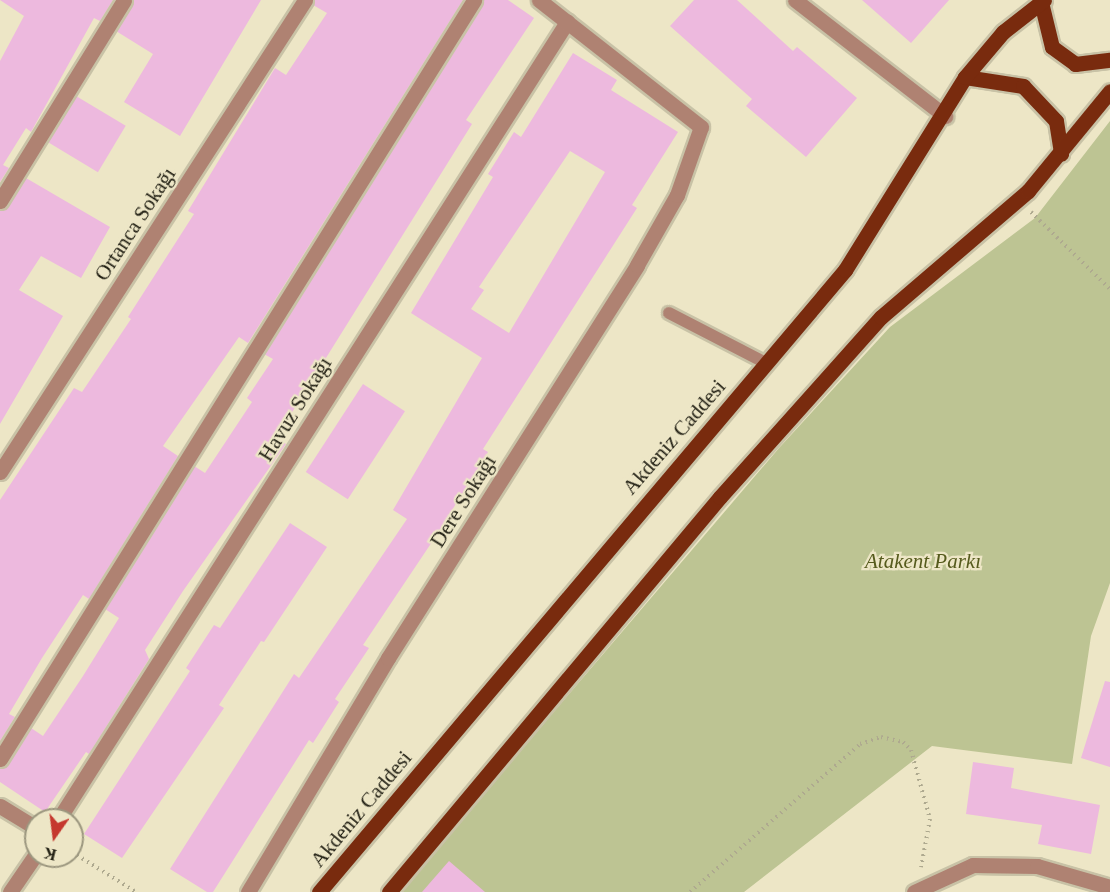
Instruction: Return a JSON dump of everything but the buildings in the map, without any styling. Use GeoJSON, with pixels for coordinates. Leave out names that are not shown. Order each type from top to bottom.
{"type":"FeatureCollection","features":[{"type":"Feature","properties":{"kind":"main road","name":"Akdeniz Caddesi"},"geometry":{"type":"LineString","coordinates":[[319,892],[845,270],[945,116],[965,77],[1003,32],[1042,1]]}},
{"type":"Feature","properties":{"kind":"main road"},"geometry":{"type":"LineString","coordinates":[[1042,1],[1052,47],[1075,64],[1110,60]]}},
{"type":"Feature","properties":{"kind":"main road"},"geometry":{"type":"LineString","coordinates":[[965,77],[1023,86],[1056,121],[1061,154]]}},
{"type":"Feature","properties":{"kind":"main road"},"geometry":{"type":"LineString","coordinates":[[389,892],[720,497],[874,326],[1018,199],[1061,154],[1110,92]]}},
{"type":"Feature","properties":{"kind":"street"},"geometry":{"type":"LineString","coordinates":[[0,201],[124,0]]}},
{"type":"Feature","properties":{"kind":"street","name":"Ortanca Sokağı"},"geometry":{"type":"LineString","coordinates":[[0,472],[304,0]]}},
{"type":"Feature","properties":{"kind":"street"},"geometry":{"type":"LineString","coordinates":[[0,759],[474,0]]}},
{"type":"Feature","properties":{"kind":"street"},"geometry":{"type":"LineString","coordinates":[[539,0],[567,22]]}},
{"type":"Feature","properties":{"kind":"street"},"geometry":{"type":"LineString","coordinates":[[795,0],[945,116]]}},
{"type":"Feature","properties":{"kind":"street","name":"Dere Sokağı"},"geometry":{"type":"LineString","coordinates":[[253,890],[394,648],[637,265],[677,195],[701,126],[567,22]]}},
{"type":"Feature","properties":{"kind":"street","name":"Havuz Sokağı"},"geometry":{"type":"LineString","coordinates":[[66,808],[567,22]]}},
{"type":"Feature","properties":{"kind":"street"},"geometry":{"type":"LineString","coordinates":[[0,806],[24,821]]}},
{"type":"Feature","properties":{"kind":"street"},"geometry":{"type":"LineString","coordinates":[[916,890],[973,865],[1037,866],[1110,887]]}},
{"type":"Feature","properties":{"kind":"street"},"geometry":{"type":"LineString","coordinates":[[10,892],[26,868]]}},
{"type":"Feature","properties":{"kind":"lane"},"geometry":{"type":"LineString","coordinates":[[669,313],[765,363]]}},
{"type":"Feature","properties":{"kind":"path"},"geometry":{"type":"LineString","coordinates":[[1018,199],[1110,289]]}},
{"type":"Feature","properties":{"kind":"path"},"geometry":{"type":"LineString","coordinates":[[690,892],[860,744],[881,737],[903,742],[911,750],[930,819],[916,890]]}},
{"type":"Feature","properties":{"kind":"path"},"geometry":{"type":"LineString","coordinates":[[84,860],[136,892]]}},
{"type":"Feature","properties":{"kind":"green space","name":"Atakent Parkı"},"geometry":{"type":"Polygon","coordinates":[[[1110,121],[1110,583],[1091,636],[1072,764],[932,746],[744,892],[400,892],[779,448],[890,327],[1035,218],[1110,121]]]}}]}
